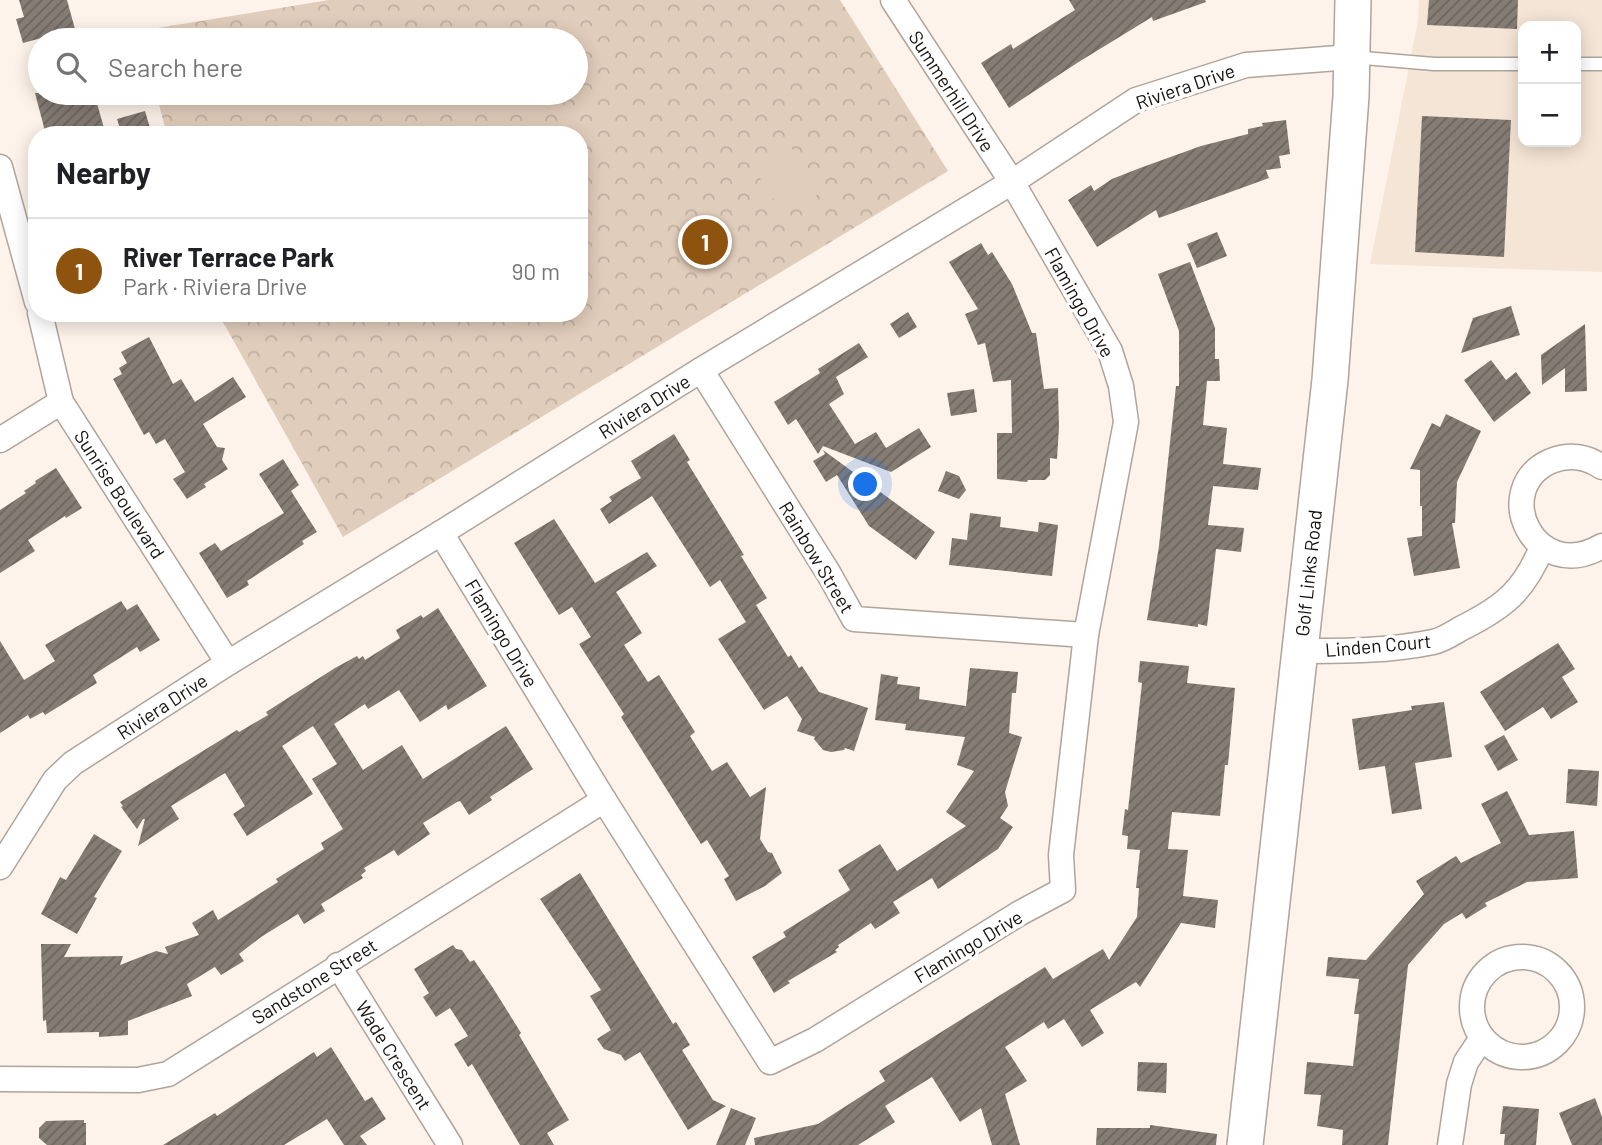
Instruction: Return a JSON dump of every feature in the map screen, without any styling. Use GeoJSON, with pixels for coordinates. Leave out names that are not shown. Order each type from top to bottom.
{"type":"FeatureCollection","features":[{"type":"Feature","properties":{"kind":"main road","name":"Golf Links Road"},"geometry":{"type":"LineString","coordinates":[[1245,1145],[1330,380],[1350,109],[1353,0]]}},
{"type":"Feature","properties":{"kind":"street","name":"Summerhill Drive"},"geometry":{"type":"LineString","coordinates":[[893,0],[1012,182]]}},
{"type":"Feature","properties":{"kind":"street","name":"Riviera Drive"},"geometry":{"type":"LineString","coordinates":[[0,867],[63,771],[228,663],[701,370],[1012,182],[1136,100],[1246,65],[1351,57]]}},
{"type":"Feature","properties":{"kind":"street"},"geometry":{"type":"LineString","coordinates":[[0,167],[28,269]]}},
{"type":"Feature","properties":{"kind":"street","name":"Flamingo Drive"},"geometry":{"type":"LineString","coordinates":[[441,533],[604,800],[770,1062],[815,1040],[1020,913],[1063,890],[1061,855],[1086,635],[1126,422],[1121,386],[1110,351],[1012,182]]}},
{"type":"Feature","properties":{"kind":"street","name":"Sunrise Boulevard"},"geometry":{"type":"LineString","coordinates":[[42,322],[61,402],[228,663]]}},
{"type":"Feature","properties":{"kind":"street","name":"Rainbow Street"},"geometry":{"type":"LineString","coordinates":[[701,370],[829,574],[854,619],[1086,635]]}},
{"type":"Feature","properties":{"kind":"street"},"geometry":{"type":"LineString","coordinates":[[0,440],[61,402]]}},
{"type":"Feature","properties":{"kind":"street"},"geometry":{"type":"LineString","coordinates":[[1602,467],[1592,460],[1576,456],[1545,464],[1532,475],[1521,505],[1524,521],[1531,535],[1542,547],[1557,555],[1590,553],[1602,546]]}},
{"type":"Feature","properties":{"kind":"street","name":"Linden Court"},"geometry":{"type":"LineString","coordinates":[[1300,651],[1353,651],[1435,642],[1499,607],[1519,589],[1532,572],[1542,547]]}},
{"type":"Feature","properties":{"kind":"street","name":"Sandstone Street"},"geometry":{"type":"LineString","coordinates":[[0,1079],[138,1080],[167,1074],[604,800]]}},
{"type":"Feature","properties":{"kind":"street"},"geometry":{"type":"LineString","coordinates":[[1524,957],[1540,960],[1554,968],[1565,980],[1572,996],[1572,1013],[1567,1029],[1558,1043],[1543,1053],[1527,1058],[1494,1050],[1482,1038],[1474,1024],[1474,992],[1481,977],[1493,966],[1508,959],[1524,957]]}},
{"type":"Feature","properties":{"kind":"street","name":"Wade Crescent"},"geometry":{"type":"LineString","coordinates":[[338,965],[450,1145]]}},
{"type":"Feature","properties":{"kind":"street"},"geometry":{"type":"LineString","coordinates":[[1450,1145],[1459,1084],[1466,1062],[1482,1038]]}},
{"type":"Feature","properties":{"kind":"lane"},"geometry":{"type":"LineString","coordinates":[[1351,57],[1434,64],[1518,64]]}},
{"type":"Feature","properties":{"kind":"lane"},"geometry":{"type":"LineString","coordinates":[[1581,64],[1602,64]]}},
{"type":"Feature","properties":{"kind":"shaded area"},"geometry":{"type":"Polygon","coordinates":[[[1419,0],[1602,0],[1602,272],[1370,264],[1418,21],[1419,0]]]}},
{"type":"Feature","properties":{"kind":"green space"},"geometry":{"type":"Polygon","coordinates":[[[329,0],[840,0],[948,171],[343,537],[223,322],[588,322],[588,126],[165,126],[159,105],[588,105],[588,28],[157,28],[329,0]]]}},
{"type":"Feature","properties":{"kind":"green space"},"geometry":{"type":"Polygon","coordinates":[[[789,144],[820,193],[784,215],[753,167],[789,144]]]}},
{"type":"Feature","properties":{"kind":"building"},"geometry":{"type":"Polygon","coordinates":[[[19,0],[67,0],[75,28],[28,28],[28,42],[23,43],[16,19],[24,17],[19,0]]]}},
{"type":"Feature","properties":{"kind":"building"},"geometry":{"type":"Polygon","coordinates":[[[1069,0],[1206,2],[1153,21],[1152,17],[1009,108],[981,63],[1011,44],[1013,49],[1075,10],[1069,0]]]}},
{"type":"Feature","properties":{"kind":"building"},"geometry":{"type":"Polygon","coordinates":[[[1429,0],[1518,0],[1517,29],[1427,25],[1429,0]]]}},
{"type":"Feature","properties":{"kind":"building"},"geometry":{"type":"Polygon","coordinates":[[[38,105],[97,105],[103,126],[44,126],[38,105]]]}},
{"type":"Feature","properties":{"kind":"building"},"geometry":{"type":"Polygon","coordinates":[[[145,111],[149,126],[119,126],[117,119],[145,111]]]}},
{"type":"Feature","properties":{"kind":"building"},"geometry":{"type":"Polygon","coordinates":[[[1422,116],[1511,120],[1504,257],[1415,252],[1422,116]]]}},
{"type":"Feature","properties":{"kind":"building"},"geometry":{"type":"Polygon","coordinates":[[[1286,120],[1290,154],[1279,156],[1281,168],[1266,170],[1269,178],[1159,218],[1156,210],[1097,247],[1068,200],[1091,185],[1094,191],[1112,179],[1140,168],[1201,146],[1248,134],[1248,129],[1263,126],[1262,123],[1286,120]]]}},
{"type":"Feature","properties":{"kind":"building"},"geometry":{"type":"Polygon","coordinates":[[[1217,232],[1227,256],[1197,268],[1187,244],[1217,232]]]}},
{"type":"Feature","properties":{"kind":"building"},"geometry":{"type":"Polygon","coordinates":[[[981,243],[988,255],[992,252],[1012,284],[1032,333],[1036,333],[1044,389],[1058,388],[1057,459],[1050,458],[1050,475],[1045,480],[1027,482],[997,479],[997,433],[1012,433],[1011,380],[993,382],[985,343],[978,345],[965,314],[978,309],[949,262],[981,243]]]}},
{"type":"Feature","properties":{"kind":"building"},"geometry":{"type":"Polygon","coordinates":[[[1190,262],[1215,328],[1215,359],[1219,359],[1220,381],[1207,381],[1203,425],[1227,428],[1223,464],[1261,468],[1258,490],[1213,486],[1208,525],[1244,528],[1241,552],[1216,549],[1207,626],[1198,624],[1198,627],[1147,620],[1159,546],[1176,386],[1179,386],[1179,331],[1158,274],[1190,262]]]}},
{"type":"Feature","properties":{"kind":"building"},"geometry":{"type":"Polygon","coordinates":[[[1511,306],[1520,335],[1461,353],[1473,318],[1511,306]]]}},
{"type":"Feature","properties":{"kind":"building"},"geometry":{"type":"Polygon","coordinates":[[[908,312],[917,327],[899,338],[890,324],[908,312]]]}},
{"type":"Feature","properties":{"kind":"building"},"geometry":{"type":"Polygon","coordinates":[[[1585,324],[1587,391],[1565,392],[1565,368],[1542,385],[1541,355],[1585,324]]]}},
{"type":"Feature","properties":{"kind":"building"},"geometry":{"type":"Polygon","coordinates":[[[149,337],[173,384],[181,379],[195,402],[233,377],[246,397],[203,424],[217,447],[225,448],[222,460],[228,469],[187,499],[173,479],[185,472],[165,439],[156,444],[149,432],[144,435],[113,379],[122,374],[119,368],[127,363],[121,352],[149,337]]]}},
{"type":"Feature","properties":{"kind":"building"},"geometry":{"type":"Polygon","coordinates":[[[859,343],[868,357],[836,377],[844,394],[829,404],[855,444],[876,432],[886,448],[919,428],[931,447],[891,472],[823,446],[818,454],[796,419],[788,425],[774,402],[820,373],[818,369],[859,343]]]}},
{"type":"Feature","properties":{"kind":"building"},"geometry":{"type":"Polygon","coordinates":[[[1491,360],[1506,380],[1516,372],[1531,393],[1494,422],[1464,380],[1491,360]]]}},
{"type":"Feature","properties":{"kind":"building"},"geometry":{"type":"Polygon","coordinates":[[[974,389],[977,412],[951,416],[947,393],[974,389]]]}},
{"type":"Feature","properties":{"kind":"building"},"geometry":{"type":"Polygon","coordinates":[[[1446,414],[1481,431],[1457,482],[1455,523],[1452,523],[1460,568],[1414,576],[1407,538],[1422,536],[1422,506],[1420,470],[1410,469],[1432,423],[1440,427],[1446,414]]]}},
{"type":"Feature","properties":{"kind":"building"},"geometry":{"type":"Polygon","coordinates":[[[674,434],[690,460],[687,462],[767,598],[756,605],[788,657],[791,655],[799,668],[802,666],[819,692],[868,708],[854,751],[845,748],[831,752],[823,750],[815,737],[797,731],[802,719],[787,696],[764,710],[718,639],[746,622],[720,580],[710,587],[652,496],[609,524],[600,509],[612,501],[609,497],[641,478],[631,461],[674,434]]]}},
{"type":"Feature","properties":{"kind":"building"},"geometry":{"type":"Polygon","coordinates":[[[823,450],[935,532],[916,560],[869,526],[837,475],[826,482],[813,461],[825,454],[823,450]]]}},
{"type":"Feature","properties":{"kind":"building"},"geometry":{"type":"Polygon","coordinates":[[[283,459],[299,485],[291,491],[317,532],[302,541],[304,544],[247,581],[249,585],[227,598],[199,553],[215,543],[221,551],[284,513],[259,474],[283,459]]]}},
{"type":"Feature","properties":{"kind":"building"},"geometry":{"type":"Polygon","coordinates":[[[56,468],[82,508],[28,540],[35,551],[0,573],[0,510],[26,493],[24,491],[36,483],[35,481],[56,468]]]}},
{"type":"Feature","properties":{"kind":"building"},"geometry":{"type":"Polygon","coordinates":[[[946,471],[959,476],[966,490],[959,499],[938,491],[946,471]]]}},
{"type":"Feature","properties":{"kind":"building"},"geometry":{"type":"Polygon","coordinates":[[[970,513],[1001,517],[1000,527],[1038,532],[1039,522],[1058,525],[1052,576],[949,565],[952,538],[967,540],[970,513]]]}},
{"type":"Feature","properties":{"kind":"building"},"geometry":{"type":"Polygon","coordinates":[[[554,519],[595,583],[647,552],[657,566],[616,592],[642,633],[624,645],[648,682],[659,675],[695,732],[690,736],[712,771],[727,762],[750,797],[766,787],[760,839],[768,852],[772,853],[782,873],[765,886],[736,901],[724,879],[729,876],[707,840],[701,844],[621,717],[624,714],[579,644],[591,637],[572,607],[559,615],[514,543],[554,519]]]}},
{"type":"Feature","properties":{"kind":"building"},"geometry":{"type":"Polygon","coordinates":[[[121,601],[127,610],[137,604],[160,640],[140,652],[137,647],[93,675],[97,683],[45,715],[43,712],[30,719],[28,715],[0,733],[0,641],[24,680],[55,661],[45,645],[121,601]]]}},
{"type":"Feature","properties":{"kind":"building"},"geometry":{"type":"Polygon","coordinates":[[[438,608],[487,686],[448,710],[446,705],[420,722],[399,690],[368,709],[365,704],[334,724],[363,770],[402,745],[423,779],[506,726],[533,769],[490,797],[492,800],[469,815],[460,801],[423,823],[430,834],[398,856],[394,850],[364,868],[366,871],[361,875],[363,878],[321,904],[325,911],[304,924],[298,914],[261,937],[239,954],[244,961],[221,975],[215,967],[187,984],[192,996],[128,1021],[128,1035],[99,1037],[99,1032],[47,1033],[46,1020],[43,1021],[41,944],[71,944],[64,957],[123,956],[120,965],[156,951],[168,954],[165,947],[199,935],[192,923],[213,910],[218,920],[324,849],[321,843],[343,829],[312,779],[337,764],[313,726],[282,746],[313,794],[247,836],[233,814],[245,806],[225,773],[171,806],[179,819],[138,846],[145,819],[137,829],[120,802],[237,730],[239,732],[268,715],[266,712],[335,668],[357,656],[359,659],[363,656],[365,660],[400,638],[396,630],[438,608]]]}},
{"type":"Feature","properties":{"kind":"building"},"geometry":{"type":"Polygon","coordinates":[[[1558,643],[1575,669],[1562,677],[1578,702],[1551,719],[1543,707],[1505,731],[1480,692],[1558,643]]]}},
{"type":"Feature","properties":{"kind":"building"},"geometry":{"type":"Polygon","coordinates":[[[1140,661],[1189,666],[1187,683],[1235,688],[1220,816],[1172,812],[1168,849],[1188,850],[1183,896],[1218,900],[1215,928],[1181,923],[1140,987],[1136,982],[1090,1010],[1104,1033],[1082,1047],[1064,1019],[1048,1029],[1044,1022],[1005,1047],[1027,1081],[1005,1094],[1020,1145],[992,1145],[981,1108],[960,1122],[932,1077],[885,1106],[895,1122],[858,1145],[755,1145],[754,1138],[818,1124],[885,1081],[879,1071],[1045,967],[1053,979],[1103,949],[1109,960],[1137,917],[1139,888],[1136,888],[1140,850],[1127,849],[1128,836],[1122,835],[1125,809],[1128,810],[1142,683],[1138,682],[1140,661]]]}},
{"type":"Feature","properties":{"kind":"building"},"geometry":{"type":"Polygon","coordinates":[[[970,668],[1018,672],[1016,693],[1012,693],[1009,733],[1022,737],[1005,792],[1008,806],[1000,818],[1013,827],[998,849],[938,889],[932,878],[893,902],[900,913],[875,929],[871,923],[838,945],[835,950],[837,952],[788,981],[790,983],[774,993],[752,957],[786,937],[783,932],[850,890],[838,870],[880,844],[897,871],[966,826],[946,812],[974,771],[957,765],[965,737],[905,730],[906,724],[875,720],[881,674],[898,677],[897,684],[920,687],[919,699],[966,706],[970,668]]]}},
{"type":"Feature","properties":{"kind":"building"},"geometry":{"type":"Polygon","coordinates":[[[1444,702],[1452,757],[1415,763],[1422,809],[1392,814],[1385,766],[1359,770],[1352,719],[1444,702]]]}},
{"type":"Feature","properties":{"kind":"building"},"geometry":{"type":"Polygon","coordinates":[[[1504,735],[1518,760],[1498,771],[1484,746],[1504,735]]]}},
{"type":"Feature","properties":{"kind":"building"},"geometry":{"type":"Polygon","coordinates":[[[1568,769],[1599,771],[1597,806],[1566,803],[1568,769]]]}},
{"type":"Feature","properties":{"kind":"building"},"geometry":{"type":"Polygon","coordinates":[[[1507,791],[1529,835],[1574,831],[1578,878],[1527,882],[1485,903],[1487,906],[1466,919],[1462,913],[1444,924],[1408,965],[1388,1145],[1342,1145],[1343,1130],[1317,1126],[1321,1095],[1304,1094],[1307,1062],[1353,1066],[1359,1014],[1354,1014],[1359,979],[1326,976],[1328,957],[1366,960],[1424,894],[1416,881],[1456,856],[1461,863],[1501,843],[1481,804],[1507,791]]]}},
{"type":"Feature","properties":{"kind":"building"},"geometry":{"type":"Polygon","coordinates":[[[94,834],[122,851],[94,897],[97,898],[77,934],[41,914],[60,877],[66,880],[94,834]]]}},
{"type":"Feature","properties":{"kind":"building"},"geometry":{"type":"Polygon","coordinates":[[[580,873],[673,1024],[676,1022],[690,1045],[682,1050],[713,1100],[726,1106],[688,1130],[640,1052],[625,1061],[621,1055],[604,1049],[597,1039],[611,1030],[590,996],[601,990],[540,899],[580,873]]]}},
{"type":"Feature","properties":{"kind":"building"},"geometry":{"type":"Polygon","coordinates":[[[453,945],[462,950],[470,962],[474,960],[493,988],[569,1120],[547,1133],[554,1145],[520,1145],[472,1064],[468,1067],[454,1044],[468,1036],[450,1008],[436,1017],[423,997],[429,993],[414,969],[453,945]]]}},
{"type":"Feature","properties":{"kind":"building"},"geometry":{"type":"Polygon","coordinates":[[[331,1047],[365,1101],[372,1097],[386,1119],[360,1136],[367,1145],[344,1145],[327,1119],[284,1145],[163,1145],[215,1113],[217,1116],[314,1052],[317,1057],[331,1047]]]}},
{"type":"Feature","properties":{"kind":"building"},"geometry":{"type":"Polygon","coordinates":[[[1138,1062],[1167,1063],[1166,1093],[1137,1091],[1138,1062]]]}},
{"type":"Feature","properties":{"kind":"building"},"geometry":{"type":"Polygon","coordinates":[[[1595,1098],[1602,1117],[1602,1145],[1572,1145],[1559,1113],[1595,1098]]]}},
{"type":"Feature","properties":{"kind":"building"},"geometry":{"type":"Polygon","coordinates":[[[1503,1106],[1539,1109],[1536,1145],[1504,1145],[1505,1134],[1500,1134],[1503,1106]]]}},
{"type":"Feature","properties":{"kind":"building"},"geometry":{"type":"Polygon","coordinates":[[[731,1108],[756,1118],[745,1145],[716,1145],[731,1108]]]}},
{"type":"Feature","properties":{"kind":"building"},"geometry":{"type":"Polygon","coordinates":[[[84,1120],[86,1145],[47,1145],[39,1138],[39,1128],[46,1121],[84,1120]]]}},
{"type":"Feature","properties":{"kind":"building"},"geometry":{"type":"Polygon","coordinates":[[[1150,1125],[1217,1134],[1216,1145],[1096,1145],[1097,1128],[1150,1128],[1150,1125]]]}},
{"type":"Feature","properties":{"kind":"place","name":"River Terrace Park"},"geometry":{"type":"Point","coordinates":[705,242]}}]}
